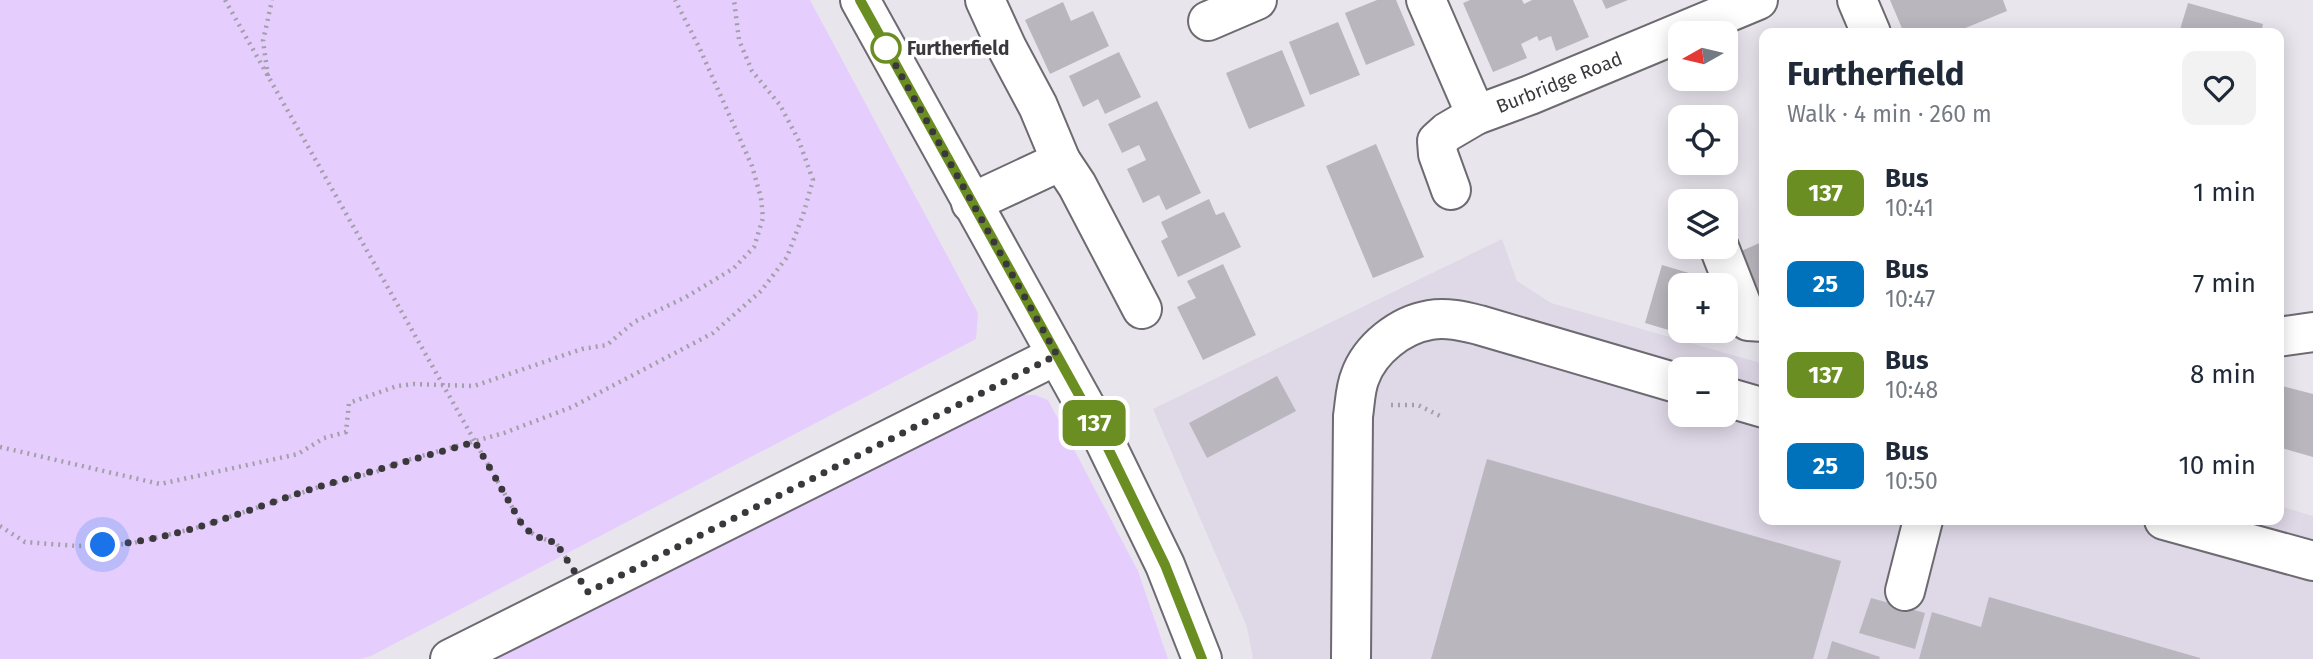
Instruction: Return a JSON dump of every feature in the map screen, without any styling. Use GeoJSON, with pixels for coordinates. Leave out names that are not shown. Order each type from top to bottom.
{"type":"FeatureCollection","features":[{"type":"Feature","properties":{"kind":"street"},"geometry":{"type":"LineString","coordinates":[[860,0],[1104,440],[1165,565],[1202,659]]}},
{"type":"Feature","properties":{"kind":"street"},"geometry":{"type":"LineString","coordinates":[[985,0],[1038,106],[1061,161],[1142,309]]}},
{"type":"Feature","properties":{"kind":"street"},"geometry":{"type":"LineString","coordinates":[[1208,21],[1257,0]]}},
{"type":"Feature","properties":{"kind":"street","name":"Burbridge Road"},"geometry":{"type":"LineString","coordinates":[[1426,0],[1476,116],[1758,0]]}},
{"type":"Feature","properties":{"kind":"street"},"geometry":{"type":"LineString","coordinates":[[1857,0],[1869,28]]}},
{"type":"Feature","properties":{"kind":"street"},"geometry":{"type":"LineString","coordinates":[[1451,190],[1438,154],[1437,141],[1447,132],[1476,116]]}},
{"type":"Feature","properties":{"kind":"street"},"geometry":{"type":"LineString","coordinates":[[971,203],[1061,161]]}},
{"type":"Feature","properties":{"kind":"street"},"geometry":{"type":"LineString","coordinates":[[1724,259],[1748,321],[1759,321]]}},
{"type":"Feature","properties":{"kind":"street"},"geometry":{"type":"LineString","coordinates":[[1351,659],[1353,416],[1360,377],[1377,348],[1398,333],[1429,320],[1455,320],[1668,380]]}},
{"type":"Feature","properties":{"kind":"street"},"geometry":{"type":"LineString","coordinates":[[2284,336],[2313,332]]}},
{"type":"Feature","properties":{"kind":"street"},"geometry":{"type":"LineString","coordinates":[[450,659],[1057,355]]}},
{"type":"Feature","properties":{"kind":"street"},"geometry":{"type":"LineString","coordinates":[[1738,400],[1759,407]]}},
{"type":"Feature","properties":{"kind":"street"},"geometry":{"type":"LineString","coordinates":[[1905,592],[1922,525]]}},
{"type":"Feature","properties":{"kind":"street"},"geometry":{"type":"LineString","coordinates":[[2182,525],[2313,561]]}},
{"type":"Feature","properties":{"kind":"path"},"geometry":{"type":"LineString","coordinates":[[225,0],[524,528],[538,537],[556,543],[588,592]]}},
{"type":"Feature","properties":{"kind":"path"},"geometry":{"type":"LineString","coordinates":[[268,80],[263,41],[272,0]]}},
{"type":"Feature","properties":{"kind":"path"},"geometry":{"type":"LineString","coordinates":[[0,447],[160,484],[298,454],[324,438],[346,432],[349,403],[397,386],[474,386],[582,349],[607,345],[634,322],[686,297],[734,268],[754,247],[763,218],[761,198],[752,166],[675,0]]}},
{"type":"Feature","properties":{"kind":"path"},"geometry":{"type":"LineString","coordinates":[[0,526],[25,542],[77,546],[129,544],[196,528],[316,488],[376,472],[400,462],[475,442],[572,407],[713,333],[761,291],[787,257],[813,180],[799,141],[780,105],[752,71],[739,40],[734,0]]}},
{"type":"Feature","properties":{"kind":"shaded area"},"geometry":{"type":"Polygon","coordinates":[[[0,0],[810,0],[978,313],[976,339],[371,656],[360,659],[0,659],[0,0]]]}},
{"type":"Feature","properties":{"kind":"shaded area"},"geometry":{"type":"Polygon","coordinates":[[[1502,239],[1517,281],[1551,303],[1668,337],[1668,343],[1691,343],[1759,363],[1759,525],[2284,525],[2284,507],[2313,516],[2313,659],[1253,659],[1247,627],[1153,409],[1502,239]]]}},
{"type":"Feature","properties":{"kind":"shaded area"},"geometry":{"type":"Polygon","coordinates":[[[1035,395],[1048,400],[1138,571],[1168,659],[482,659],[1007,399],[1035,395]]]}},
{"type":"Feature","properties":{"kind":"building"},"geometry":{"type":"Polygon","coordinates":[[[1377,0],[1396,0],[1415,45],[1366,65],[1345,13],[1377,0]]]}},
{"type":"Feature","properties":{"kind":"building"},"geometry":{"type":"Polygon","coordinates":[[[1470,0],[1522,0],[1524,4],[1532,0],[1573,0],[1589,37],[1556,51],[1551,36],[1539,41],[1537,36],[1521,44],[1527,58],[1493,72],[1463,3],[1470,0]]]}},
{"type":"Feature","properties":{"kind":"building"},"geometry":{"type":"Polygon","coordinates":[[[1602,0],[1628,0],[1606,9],[1602,0]]]}},
{"type":"Feature","properties":{"kind":"building"},"geometry":{"type":"Polygon","coordinates":[[[1890,0],[2003,0],[2007,11],[1965,28],[1902,28],[1890,0]]]}},
{"type":"Feature","properties":{"kind":"building"},"geometry":{"type":"Polygon","coordinates":[[[1063,2],[1071,21],[1093,11],[1109,46],[1050,74],[1025,20],[1063,2]]]}},
{"type":"Feature","properties":{"kind":"building"},"geometry":{"type":"Polygon","coordinates":[[[2188,3],[2263,24],[2262,28],[2180,28],[2188,3]]]}},
{"type":"Feature","properties":{"kind":"building"},"geometry":{"type":"Polygon","coordinates":[[[1338,22],[1360,75],[1310,95],[1289,42],[1338,22]]]}},
{"type":"Feature","properties":{"kind":"building"},"geometry":{"type":"Polygon","coordinates":[[[1282,50],[1305,106],[1249,129],[1226,73],[1282,50]]]}},
{"type":"Feature","properties":{"kind":"building"},"geometry":{"type":"Polygon","coordinates":[[[1119,52],[1141,97],[1105,114],[1098,99],[1083,107],[1069,76],[1119,52]]]}},
{"type":"Feature","properties":{"kind":"building"},"geometry":{"type":"Polygon","coordinates":[[[1157,101],[1201,193],[1166,210],[1159,195],[1143,203],[1127,169],[1146,160],[1139,145],[1122,153],[1108,124],[1157,101]]]}},
{"type":"Feature","properties":{"kind":"building"},"geometry":{"type":"Polygon","coordinates":[[[1376,144],[1424,257],[1373,278],[1326,166],[1376,144]]]}},
{"type":"Feature","properties":{"kind":"building"},"geometry":{"type":"Polygon","coordinates":[[[1209,199],[1216,215],[1224,212],[1241,247],[1178,277],[1161,241],[1168,237],[1161,222],[1209,199]]]}},
{"type":"Feature","properties":{"kind":"building"},"geometry":{"type":"Polygon","coordinates":[[[1759,243],[1759,304],[1738,253],[1759,243]]]}},
{"type":"Feature","properties":{"kind":"building"},"geometry":{"type":"Polygon","coordinates":[[[1223,264],[1256,335],[1203,360],[1177,307],[1196,298],[1187,281],[1223,264]]]}},
{"type":"Feature","properties":{"kind":"building"},"geometry":{"type":"Polygon","coordinates":[[[1662,265],[1689,273],[1668,273],[1668,330],[1645,323],[1662,265]]]}},
{"type":"Feature","properties":{"kind":"building"},"geometry":{"type":"Polygon","coordinates":[[[1277,376],[1296,411],[1207,458],[1189,423],[1277,376]]]}},
{"type":"Feature","properties":{"kind":"building"},"geometry":{"type":"Polygon","coordinates":[[[2284,387],[2313,394],[2313,457],[2284,449],[2284,387]]]}},
{"type":"Feature","properties":{"kind":"building"},"geometry":{"type":"Polygon","coordinates":[[[1487,459],[1841,561],[1813,659],[1431,659],[1487,459]]]}},
{"type":"Feature","properties":{"kind":"building"},"geometry":{"type":"Polygon","coordinates":[[[1989,597],[2200,659],[1919,659],[1932,612],[1981,627],[1989,597]]]}},
{"type":"Feature","properties":{"kind":"building"},"geometry":{"type":"Polygon","coordinates":[[[1871,598],[1925,613],[1915,649],[1859,633],[1871,598]]]}},
{"type":"Feature","properties":{"kind":"building"},"geometry":{"type":"Polygon","coordinates":[[[1832,641],[1880,657],[1827,659],[1832,641]]]}},
{"type":"Feature","properties":{"kind":"bus line","name":"137"},"geometry":{"type":"LineString","coordinates":[[860,0],[1104,440],[1165,565],[1202,659]]}},
{"type":"Feature","properties":{"kind":"place","name":"Furtherfield"},"geometry":{"type":"Point","coordinates":[886,48]}},
{"type":"Feature","properties":{"kind":"route"},"geometry":{"type":"LineString","coordinates":[[103,545],[129,544],[196,528],[316,488],[376,472],[400,462],[475,442],[524,528],[538,537],[556,543],[588,592],[1057,355],[886,48]]}}]}
